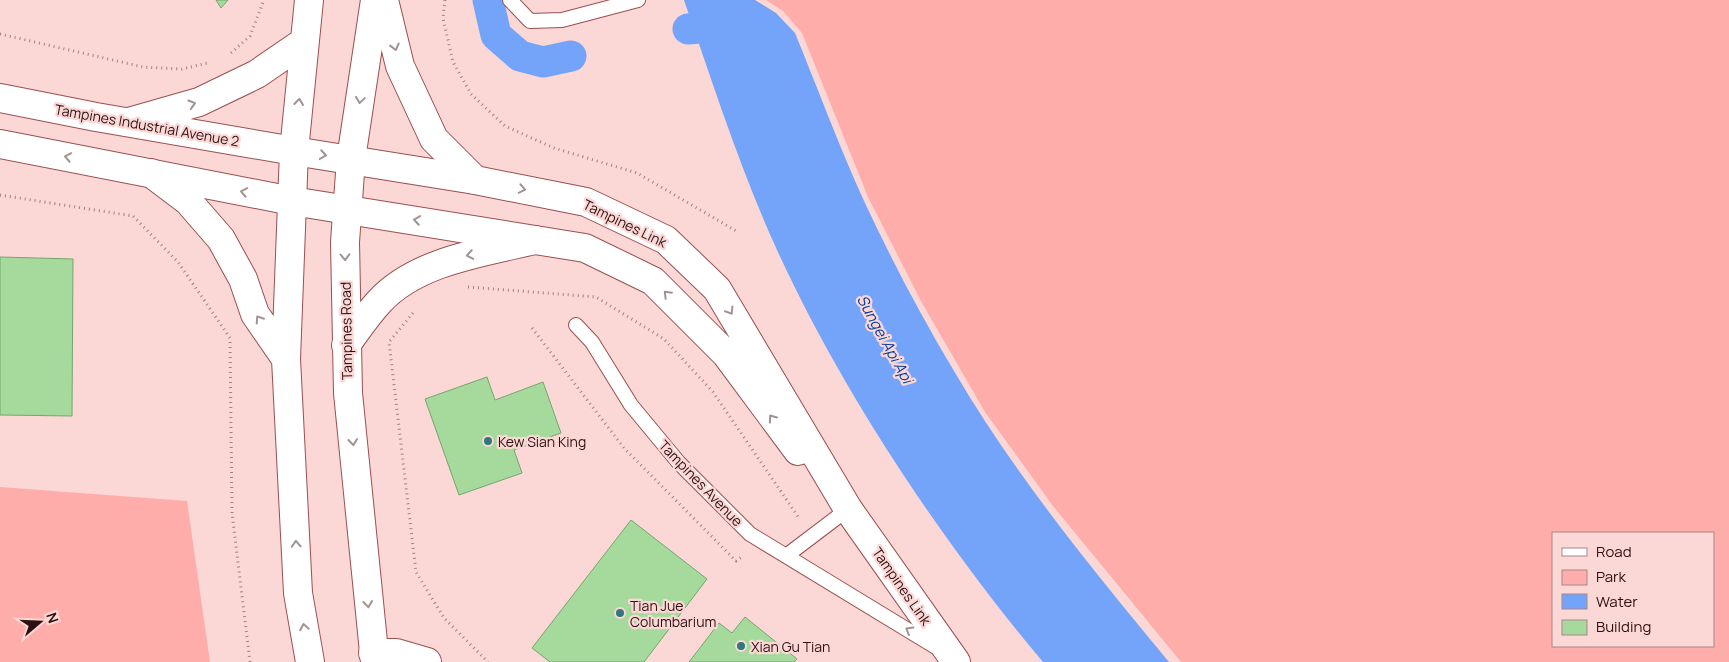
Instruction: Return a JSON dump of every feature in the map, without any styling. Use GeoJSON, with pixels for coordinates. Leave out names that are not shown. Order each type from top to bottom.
{"type":"FeatureCollection","features":[{"type":"Feature","properties":{"kind":"street"},"geometry":{"type":"LineString","coordinates":[[309,0],[294,151],[286,359],[298,593],[310,662]]}},
{"type":"Feature","properties":{"kind":"street","name":"Tampines Road"},"geometry":{"type":"LineString","coordinates":[[369,659],[348,393],[345,242],[351,160],[375,0]]}},
{"type":"Feature","properties":{"kind":"street"},"geometry":{"type":"LineString","coordinates":[[384,0],[400,66],[434,139],[475,180]]}},
{"type":"Feature","properties":{"kind":"street"},"geometry":{"type":"LineString","coordinates":[[129,122],[198,102],[258,74],[305,41]]}},
{"type":"Feature","properties":{"kind":"street","name":"Tampines Industrial Avenue 2"},"geometry":{"type":"LineString","coordinates":[[0,98],[96,117],[294,151]]}},
{"type":"Feature","properties":{"kind":"street"},"geometry":{"type":"LineString","coordinates":[[0,144],[292,201]]}},
{"type":"Feature","properties":{"kind":"street","name":"Tampines Link"},"geometry":{"type":"LineString","coordinates":[[294,151],[475,180],[586,202],[666,240],[717,289],[848,509],[953,659]]}},
{"type":"Feature","properties":{"kind":"street"},"geometry":{"type":"LineString","coordinates":[[151,173],[189,202],[221,239],[243,279],[255,314],[286,359]]}},
{"type":"Feature","properties":{"kind":"street","name":"Tampines Link"},"geometry":{"type":"LineString","coordinates":[[292,201],[584,248],[653,280],[726,354],[785,435],[848,509]]}},
{"type":"Feature","properties":{"kind":"street"},"geometry":{"type":"LineString","coordinates":[[346,345],[380,300],[408,280],[458,257],[535,240]]}},
{"type":"Feature","properties":{"kind":"street"},"geometry":{"type":"LineString","coordinates":[[369,659],[396,652],[427,662]]}},
{"type":"Feature","properties":{"kind":"lane"},"geometry":{"type":"LineString","coordinates":[[510,0],[530,21],[562,20],[638,0]]}},
{"type":"Feature","properties":{"kind":"lane","name":"Tampines Avenue"},"geometry":{"type":"LineString","coordinates":[[576,325],[592,342],[631,405],[679,463],[750,534],[953,659]]}},
{"type":"Feature","properties":{"kind":"lane"},"geometry":{"type":"LineString","coordinates":[[786,556],[848,509]]}},
{"type":"Feature","properties":{"kind":"path"},"geometry":{"type":"LineString","coordinates":[[229,54],[250,36],[264,0]]}},
{"type":"Feature","properties":{"kind":"path"},"geometry":{"type":"LineString","coordinates":[[445,0],[443,18],[453,62],[471,94],[505,126],[554,148],[637,173],[738,232]]}},
{"type":"Feature","properties":{"kind":"path"},"geometry":{"type":"LineString","coordinates":[[0,34],[143,67],[182,69],[214,62]]}},
{"type":"Feature","properties":{"kind":"path"},"geometry":{"type":"LineString","coordinates":[[0,195],[133,216],[178,262],[230,338],[232,513],[250,662]]}},
{"type":"Feature","properties":{"kind":"path"},"geometry":{"type":"LineString","coordinates":[[460,287],[596,297],[664,339],[713,392],[811,536]]}},
{"type":"Feature","properties":{"kind":"path"},"geometry":{"type":"LineString","coordinates":[[417,308],[389,342],[416,572],[444,618],[488,662]]}},
{"type":"Feature","properties":{"kind":"path"},"geometry":{"type":"LineString","coordinates":[[532,328],[624,448],[736,561],[761,541]]}},
{"type":"Feature","properties":{"kind":"green space"},"geometry":{"type":"Polygon","coordinates":[[[766,0],[1729,0],[1729,662],[1181,662],[1053,506],[985,412],[922,303],[868,197],[802,33],[783,11],[766,0]]]}},
{"type":"Feature","properties":{"kind":"green space"},"geometry":{"type":"Polygon","coordinates":[[[0,487],[187,501],[210,662],[0,662],[0,487]]]}},
{"type":"Feature","properties":{"kind":"water"},"geometry":{"type":"Polygon","coordinates":[[[684,0],[755,0],[776,13],[795,33],[864,201],[907,287],[954,371],[1002,447],[1056,521],[1169,662],[1043,662],[968,567],[896,464],[863,411],[803,304],[751,189],[727,126],[684,0]]]}},
{"type":"Feature","properties":{"kind":"building"},"geometry":{"type":"Polygon","coordinates":[[[216,0],[228,0],[221,8],[216,0]]]}},
{"type":"Feature","properties":{"kind":"building"},"geometry":{"type":"Polygon","coordinates":[[[0,257],[73,259],[72,416],[0,415],[0,257]]]}},
{"type":"Feature","properties":{"kind":"building","name":"Kew Sian King"},"geometry":{"type":"Polygon","coordinates":[[[487,377],[495,400],[543,382],[561,433],[514,450],[522,473],[459,495],[425,399],[487,377]]]}},
{"type":"Feature","properties":{"kind":"building","name":"Tian Jue Columbarium"},"geometry":{"type":"Polygon","coordinates":[[[631,520],[707,579],[644,662],[550,662],[532,648],[631,520]]]}},
{"type":"Feature","properties":{"kind":"building","name":"Xian Gu Tian"},"geometry":{"type":"Polygon","coordinates":[[[745,617],[797,659],[794,662],[689,662],[719,623],[732,633],[745,617]]]}},
{"type":"Feature","properties":{"kind":"waterway","name":"Sungei Api Api"},"geometry":{"type":"LineString","coordinates":[[488,0],[496,35],[520,56],[543,62],[571,56]]}},
{"type":"Feature","properties":{"kind":"waterway","name":"Sungei Api Api"},"geometry":{"type":"LineString","coordinates":[[688,29],[712,27],[736,32]]}},
{"type":"Feature","properties":{"kind":"place","name":"Kew Sian King"},"geometry":{"type":"Point","coordinates":[488,441]}},
{"type":"Feature","properties":{"kind":"place","name":"Tian Jue Columbarium"},"geometry":{"type":"Point","coordinates":[620,613]}},
{"type":"Feature","properties":{"kind":"place","name":"Xian Gu Tian"},"geometry":{"type":"Point","coordinates":[741,646]}}]}
